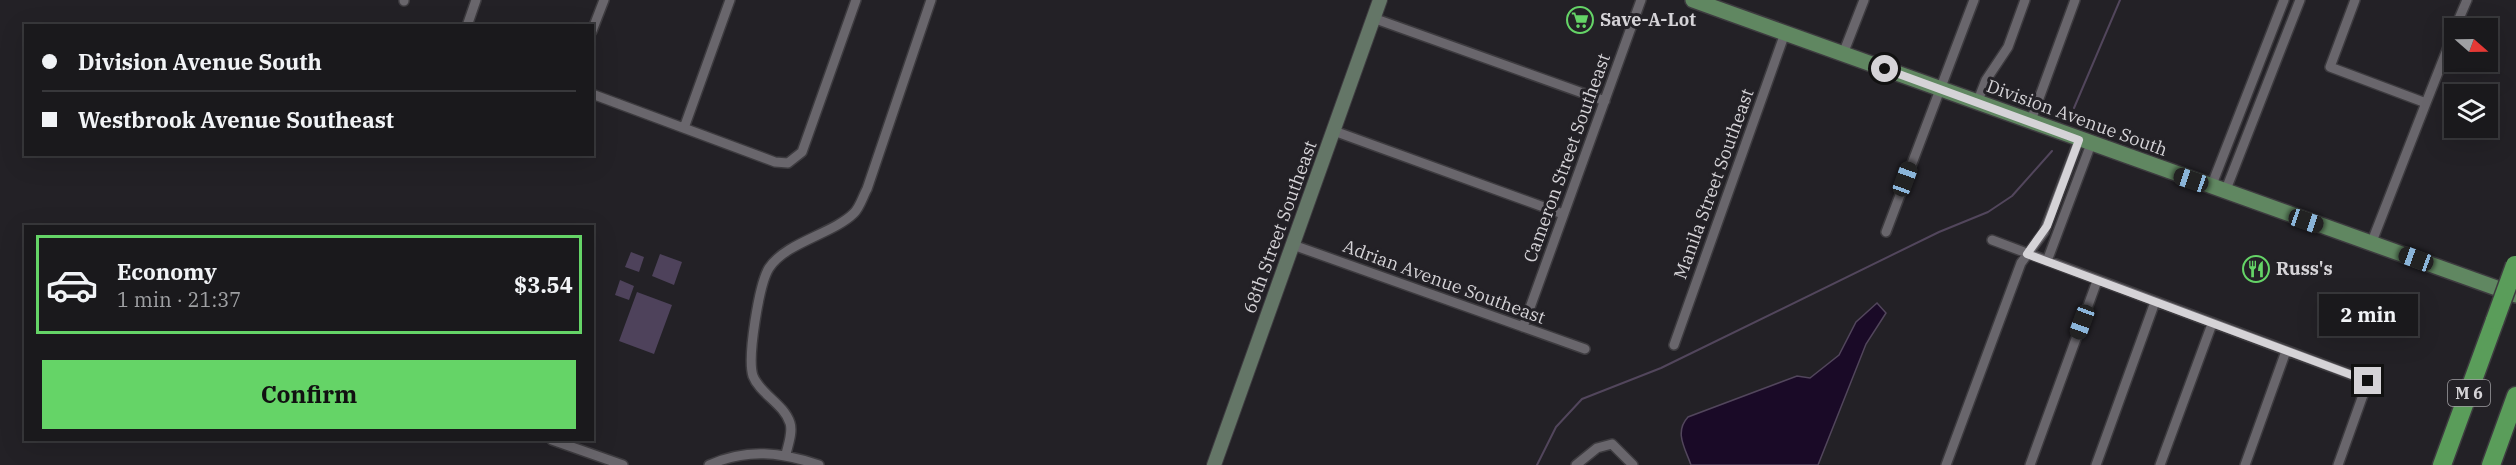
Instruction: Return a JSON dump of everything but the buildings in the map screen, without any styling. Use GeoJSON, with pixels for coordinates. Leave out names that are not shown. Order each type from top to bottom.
{"type":"FeatureCollection","features":[{"type":"Feature","properties":{"kind":"highway","name":"M 6"},"geometry":{"type":"LineString","coordinates":[[2442,465],[2515,263]]}},
{"type":"Feature","properties":{"kind":"highway","name":"M 6"},"geometry":{"type":"LineString","coordinates":[[2491,465],[2516,396]]}},
{"type":"Feature","properties":{"kind":"main road","name":"68th Street Southeast"},"geometry":{"type":"LineString","coordinates":[[1214,465],[1380,0]]}},
{"type":"Feature","properties":{"kind":"main road","name":"Division Avenue South"},"geometry":{"type":"LineString","coordinates":[[1693,0],[2030,123],[2516,295]]}},
{"type":"Feature","properties":{"kind":"street"},"geometry":{"type":"LineString","coordinates":[[468,24],[476,0]]}},
{"type":"Feature","properties":{"kind":"street"},"geometry":{"type":"LineString","coordinates":[[594,26],[604,0]]}},
{"type":"Feature","properties":{"kind":"street"},"geometry":{"type":"LineString","coordinates":[[684,128],[730,0]]}},
{"type":"Feature","properties":{"kind":"street"},"geometry":{"type":"LineString","coordinates":[[594,95],[775,162],[788,163],[802,152],[856,0]]}},
{"type":"Feature","properties":{"kind":"street"},"geometry":{"type":"LineString","coordinates":[[786,454],[791,424],[752,374],[753,334],[765,279],[770,267],[796,246],[843,222],[856,212],[867,189],[931,0]]}},
{"type":"Feature","properties":{"kind":"street","name":"Cameron Street Southeast"},"geometry":{"type":"LineString","coordinates":[[1523,327],[1641,0]]}},
{"type":"Feature","properties":{"kind":"street"},"geometry":{"type":"LineString","coordinates":[[1844,54],[1864,0]]}},
{"type":"Feature","properties":{"kind":"street"},"geometry":{"type":"LineString","coordinates":[[1886,232],[1974,0]]}},
{"type":"Feature","properties":{"kind":"street"},"geometry":{"type":"LineString","coordinates":[[1977,103],[1986,80],[2007,47],[2025,0]]}},
{"type":"Feature","properties":{"kind":"street"},"geometry":{"type":"LineString","coordinates":[[2030,123],[2075,0]]}},
{"type":"Feature","properties":{"kind":"street"},"geometry":{"type":"LineString","coordinates":[[2218,190],[2284,0]]}},
{"type":"Feature","properties":{"kind":"street"},"geometry":{"type":"LineString","coordinates":[[2218,190],[2300,0]]}},
{"type":"Feature","properties":{"kind":"street"},"geometry":{"type":"LineString","coordinates":[[2355,0],[2330,67],[2426,103]]}},
{"type":"Feature","properties":{"kind":"street"},"geometry":{"type":"LineString","coordinates":[[2460,18],[2467,0]]}},
{"type":"Feature","properties":{"kind":"street"},"geometry":{"type":"LineString","coordinates":[[1373,18],[1605,101]]}},
{"type":"Feature","properties":{"kind":"street","name":"Manila Street Southeast"},"geometry":{"type":"LineString","coordinates":[[1674,345],[1785,33]]}},
{"type":"Feature","properties":{"kind":"street"},"geometry":{"type":"LineString","coordinates":[[2371,244],[2444,58]]}},
{"type":"Feature","properties":{"kind":"street"},"geometry":{"type":"LineString","coordinates":[[1334,131],[1563,214]]}},
{"type":"Feature","properties":{"kind":"street"},"geometry":{"type":"LineString","coordinates":[[1946,465],[2021,264],[2047,226],[2085,142]]}},
{"type":"Feature","properties":{"kind":"street"},"geometry":{"type":"LineString","coordinates":[[2047,261],[2085,142]]}},
{"type":"Feature","properties":{"kind":"street"},"geometry":{"type":"LineString","coordinates":[[1992,240],[2368,381],[2338,465]]}},
{"type":"Feature","properties":{"kind":"street","name":"Adrian Avenue Southeast"},"geometry":{"type":"LineString","coordinates":[[1293,245],[1585,349]]}},
{"type":"Feature","properties":{"kind":"street"},"geometry":{"type":"LineString","coordinates":[[2030,465],[2097,281]]}},
{"type":"Feature","properties":{"kind":"street"},"geometry":{"type":"LineString","coordinates":[[2096,465],[2155,302]]}},
{"type":"Feature","properties":{"kind":"street"},"geometry":{"type":"LineString","coordinates":[[2160,465],[2212,324]]}},
{"type":"Feature","properties":{"kind":"street"},"geometry":{"type":"LineString","coordinates":[[2245,465],[2286,351]]}},
{"type":"Feature","properties":{"kind":"street"},"geometry":{"type":"LineString","coordinates":[[555,441],[623,465]]}},
{"type":"Feature","properties":{"kind":"street"},"geometry":{"type":"LineString","coordinates":[[1575,465],[1597,448],[1611,444],[1633,465]]}},
{"type":"Feature","properties":{"kind":"street"},"geometry":{"type":"LineString","coordinates":[[709,465],[742,454],[786,454],[819,465]]}},
{"type":"Feature","properties":{"kind":"shaded area"},"geometry":{"type":"Polygon","coordinates":[[[631,252],[644,257],[639,272],[625,267],[631,252]]]}},
{"type":"Feature","properties":{"kind":"shaded area"},"geometry":{"type":"Polygon","coordinates":[[[660,254],[682,262],[674,285],[652,276],[660,254]]]}},
{"type":"Feature","properties":{"kind":"shaded area"},"geometry":{"type":"Polygon","coordinates":[[[620,280],[634,286],[629,300],[615,295],[620,280]]]}},
{"type":"Feature","properties":{"kind":"shaded area"},"geometry":{"type":"Polygon","coordinates":[[[637,292],[672,305],[654,354],[619,341],[637,292]]]}},
{"type":"Feature","properties":{"kind":"shaded area"},"geometry":{"type":"Polygon","coordinates":[[[1877,303],[1886,313],[1866,344],[1818,465],[1691,465],[1681,434],[1688,417],[1797,376],[1810,378],[1839,355],[1856,322],[1877,303]]]}},
{"type":"Feature","properties":{"kind":"waterway"},"geometry":{"type":"LineString","coordinates":[[2074,108],[2120,0]]}},
{"type":"Feature","properties":{"kind":"waterway"},"geometry":{"type":"LineString","coordinates":[[1537,465],[1556,427],[1582,399],[1661,368],[1939,232],[1988,212],[2012,196],[2052,151]]}},
{"type":"Feature","properties":{"kind":"place","name":"Save-A-Lot"},"geometry":{"type":"Point","coordinates":[1580,20]}},
{"type":"Feature","properties":{"kind":"place","name":"Russ's"},"geometry":{"type":"Point","coordinates":[2256,269]}},
{"type":"Feature","properties":{"kind":"route"},"geometry":{"type":"LineString","coordinates":[[1885,69],[2079,140],[2047,226],[2027,254],[2368,381]]}}]}
